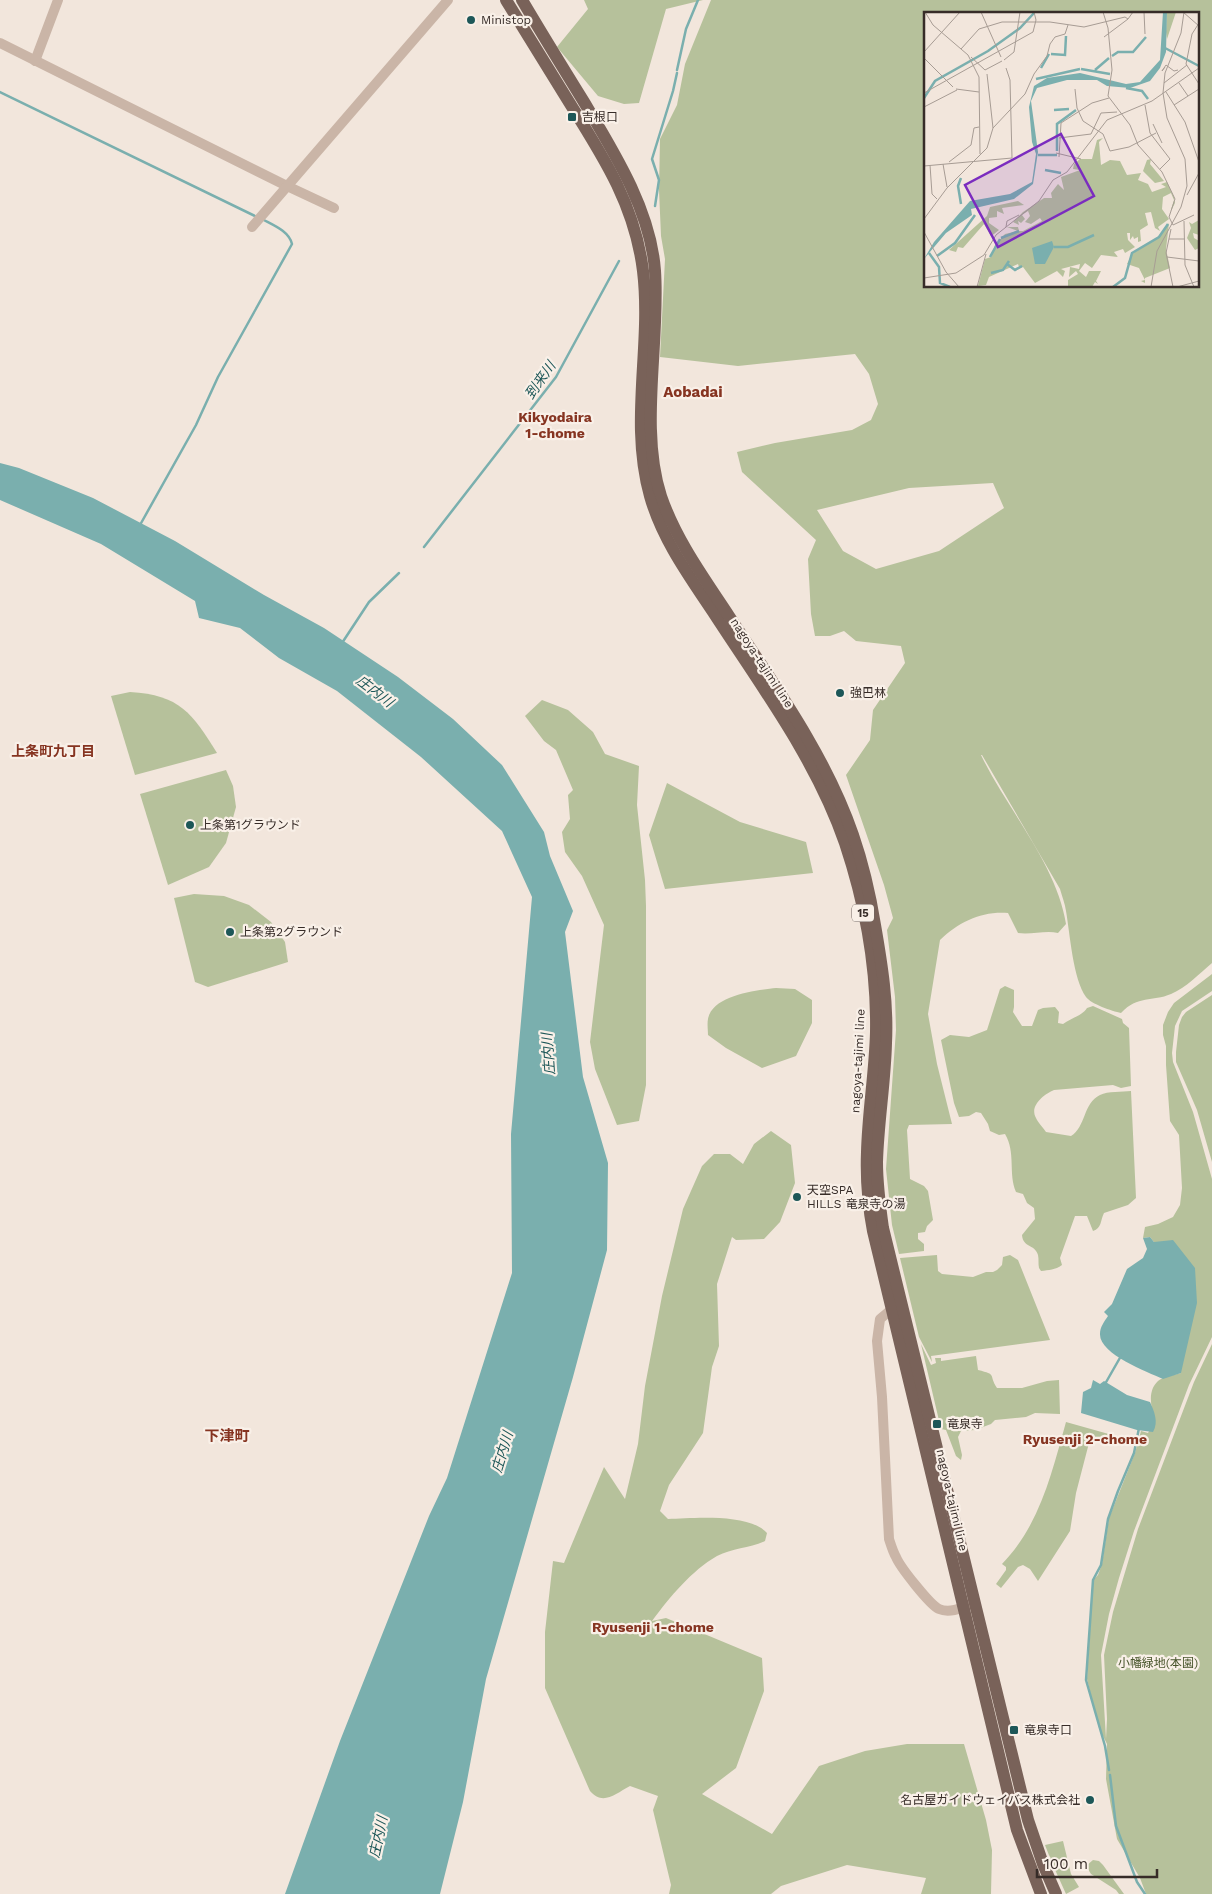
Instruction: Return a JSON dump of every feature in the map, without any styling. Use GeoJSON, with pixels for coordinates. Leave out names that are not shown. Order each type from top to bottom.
{"type":"FeatureCollection","features":[{"type":"Feature","properties":{"kind":"main road","name":"nagoya-tajimi line"},"geometry":{"type":"LineString","coordinates":[[506,0],[607,162],[628,211],[637,241],[645,294],[641,450],[650,496],[661,526],[682,565],[800,746],[828,800],[857,883],[872,957],[876,1015],[874,1073],[866,1154],[867,1191],[873,1231],[962,1608],[1017,1830],[1041,1894]]}},
{"type":"Feature","properties":{"kind":"main road","name":"nagoya-tajimi line"},"geometry":{"type":"LineString","coordinates":[[522,0],[624,169],[638,202],[649,238],[655,269],[656,318],[652,393],[652,448],[660,494],[675,530],[697,568],[756,656],[812,746],[846,817],[867,880],[884,972],[886,996],[885,1063],[877,1163],[882,1221],[1028,1820],[1043,1864],[1056,1894]]}},
{"type":"Feature","properties":{"kind":"street"},"geometry":{"type":"LineString","coordinates":[[35,60],[58,0]]}},
{"type":"Feature","properties":{"kind":"street"},"geometry":{"type":"LineString","coordinates":[[257,221],[448,0]]}},
{"type":"Feature","properties":{"kind":"street"},"geometry":{"type":"LineString","coordinates":[[0,43],[334,208]]}},
{"type":"Feature","properties":{"kind":"street"},"geometry":{"type":"LineString","coordinates":[[892,1309],[880,1319],[877,1340],[882,1397],[889,1539],[896,1558],[904,1570],[938,1609],[947,1611],[962,1608],[974,1602]]}},
{"type":"Feature","properties":{"kind":"green space"},"geometry":{"type":"Polygon","coordinates":[[[584,0],[703,0],[666,9],[639,103],[624,104],[598,96],[557,47],[588,9],[584,0]]]}},
{"type":"Feature","properties":{"kind":"green space"},"geometry":{"type":"Polygon","coordinates":[[[711,0],[1212,0],[1212,963],[1177,991],[1164,996],[1139,1001],[1127,1007],[1121,1013],[1102,1007],[1089,1000],[1082,989],[1075,968],[1066,908],[1060,889],[981,755],[1053,880],[1066,924],[1058,933],[1018,933],[1008,913],[989,914],[963,923],[940,940],[928,1014],[937,1064],[952,1124],[909,1125],[907,1130],[910,1179],[924,1186],[928,1191],[933,1220],[927,1226],[925,1232],[918,1233],[918,1239],[924,1244],[924,1251],[899,1254],[892,1225],[886,1169],[896,1030],[895,997],[887,930],[893,918],[884,885],[846,775],[870,740],[873,710],[905,663],[901,646],[856,641],[844,631],[830,636],[815,636],[811,614],[808,559],[816,540],[742,472],[737,452],[775,443],[852,430],[871,420],[878,404],[869,374],[855,354],[738,366],[660,357],[665,259],[661,236],[659,190],[660,139],[677,105],[685,64],[711,0]],[[993,483],[909,488],[817,510],[843,551],[876,569],[939,551],[1004,508],[993,483]]]}},
{"type":"Feature","properties":{"kind":"green space"},"geometry":{"type":"Polygon","coordinates":[[[130,692],[161,697],[183,709],[200,727],[217,753],[135,775],[111,696],[130,692]]]}},
{"type":"Feature","properties":{"kind":"green space"},"geometry":{"type":"Polygon","coordinates":[[[542,700],[568,710],[593,732],[605,754],[639,766],[637,805],[646,906],[646,1085],[639,1121],[617,1125],[595,1069],[590,1042],[604,925],[582,876],[565,852],[562,832],[570,819],[568,795],[573,790],[556,750],[544,741],[525,716],[542,700]]]}},
{"type":"Feature","properties":{"kind":"green space","name":"上条第1グラウンド"},"geometry":{"type":"Polygon","coordinates":[[[226,770],[233,786],[236,807],[226,843],[209,867],[168,885],[140,794],[226,770]]]}},
{"type":"Feature","properties":{"kind":"green space"},"geometry":{"type":"Polygon","coordinates":[[[667,783],[740,822],[806,842],[813,873],[665,889],[649,835],[667,783]]]}},
{"type":"Feature","properties":{"kind":"green space","name":"上条第2グラウンド"},"geometry":{"type":"Polygon","coordinates":[[[194,894],[224,896],[249,905],[271,922],[285,942],[288,962],[208,987],[195,982],[174,898],[194,894]]]}},
{"type":"Feature","properties":{"kind":"green space","name":"小幡緑地(本園)"},"geometry":{"type":"Polygon","coordinates":[[[1212,974],[1212,991],[1182,1011],[1175,1026],[1172,1053],[1173,1062],[1193,1112],[1212,1179],[1212,1337],[1189,1385],[1134,1531],[1109,1614],[1101,1655],[1106,1739],[1104,1655],[1113,1612],[1138,1529],[1194,1382],[1212,1344],[1212,1894],[1146,1894],[1140,1878],[1117,1839],[1106,1779],[1107,1744],[1099,1728],[1087,1679],[1093,1580],[1098,1575],[1102,1564],[1109,1518],[1135,1453],[1141,1431],[1148,1433],[1155,1420],[1151,1405],[1152,1390],[1158,1381],[1181,1373],[1154,1242],[1150,1237],[1143,1238],[1145,1227],[1158,1224],[1173,1217],[1180,1205],[1182,1188],[1179,1135],[1170,1121],[1163,1025],[1174,1003],[1212,974]]]}},
{"type":"Feature","properties":{"kind":"green space"},"geometry":{"type":"Polygon","coordinates":[[[1005,986],[1014,990],[1013,1012],[1022,1026],[1032,1026],[1038,1010],[1043,1008],[1055,1007],[1059,1012],[1058,1023],[1063,1024],[1093,1006],[1122,1019],[1123,1023],[1129,1028],[1131,1086],[1121,1088],[1113,1085],[1054,1090],[1042,1097],[1034,1109],[1037,1120],[1046,1132],[1071,1136],[1076,1132],[1094,1099],[1107,1093],[1131,1091],[1136,1198],[1128,1205],[1104,1213],[1099,1226],[1093,1231],[1087,1216],[1075,1216],[1060,1258],[1062,1265],[1049,1270],[1041,1271],[1036,1252],[1023,1239],[1022,1235],[1035,1219],[1034,1208],[1027,1203],[1023,1194],[1016,1192],[1012,1178],[1010,1148],[1005,1134],[999,1135],[990,1131],[981,1113],[976,1112],[969,1116],[959,1117],[954,1103],[941,1040],[950,1035],[969,1037],[987,1030],[1000,989],[1005,986]]]}},
{"type":"Feature","properties":{"kind":"green space"},"geometry":{"type":"Polygon","coordinates":[[[776,988],[795,989],[812,1000],[812,1023],[796,1056],[762,1068],[726,1048],[708,1035],[708,1019],[711,1011],[718,1004],[736,995],[776,988]]]}},
{"type":"Feature","properties":{"kind":"green space"},"geometry":{"type":"Polygon","coordinates":[[[1212,995],[1212,1162],[1197,1110],[1176,1062],[1176,1052],[1179,1025],[1182,1017],[1186,1012],[1212,995]]]}},
{"type":"Feature","properties":{"kind":"green space"},"geometry":{"type":"Polygon","coordinates":[[[771,1131],[791,1145],[795,1183],[780,1222],[764,1239],[736,1240],[732,1237],[717,1284],[719,1346],[712,1367],[703,1433],[669,1485],[660,1511],[668,1519],[721,1518],[748,1522],[767,1533],[765,1541],[723,1553],[707,1562],[682,1585],[652,1621],[666,1618],[762,1658],[764,1691],[736,1768],[702,1794],[772,1834],[819,1766],[865,1751],[907,1744],[964,1744],[986,1820],[992,1850],[991,1894],[921,1894],[926,1878],[847,1865],[781,1886],[771,1894],[669,1894],[671,1885],[653,1810],[658,1796],[630,1786],[604,1798],[600,1798],[590,1791],[545,1688],[545,1632],[553,1561],[564,1563],[604,1467],[625,1499],[638,1444],[645,1386],[662,1296],[683,1209],[702,1166],[714,1154],[730,1154],[743,1164],[754,1144],[771,1131]]]}},
{"type":"Feature","properties":{"kind":"green space"},"geometry":{"type":"Polygon","coordinates":[[[937,1255],[938,1271],[942,1274],[973,1277],[997,1270],[1002,1265],[1003,1257],[1010,1255],[1018,1260],[1050,1340],[931,1356],[932,1362],[919,1337],[900,1258],[937,1255]]]}},
{"type":"Feature","properties":{"kind":"green space"},"geometry":{"type":"Polygon","coordinates":[[[921,1344],[931,1365],[936,1363],[935,1358],[941,1358],[941,1361],[976,1356],[978,1370],[990,1374],[997,1388],[1022,1388],[1047,1381],[1059,1380],[1060,1414],[1035,1413],[1026,1417],[995,1420],[991,1424],[975,1430],[961,1431],[958,1437],[962,1455],[961,1460],[956,1456],[946,1430],[941,1429],[921,1344]]]}},
{"type":"Feature","properties":{"kind":"green space"},"geometry":{"type":"Polygon","coordinates":[[[1066,1422],[1130,1440],[1127,1445],[1094,1438],[1089,1443],[1076,1493],[1070,1531],[1038,1581],[1030,1569],[1023,1565],[1018,1567],[1001,1588],[996,1584],[1006,1570],[1006,1567],[1002,1564],[1015,1549],[1035,1515],[1050,1479],[1066,1422]]]}},
{"type":"Feature","properties":{"kind":"green space"},"geometry":{"type":"Polygon","coordinates":[[[1063,1841],[1071,1874],[1079,1887],[1066,1894],[1045,1845],[1063,1841]]]}},
{"type":"Feature","properties":{"kind":"green space"},"geometry":{"type":"Polygon","coordinates":[[[1093,1860],[1099,1861],[1103,1865],[1124,1894],[1119,1894],[1116,1890],[1091,1874],[1086,1866],[1093,1860]]]}},
{"type":"Feature","properties":{"kind":"water","name":"庄内川"},"geometry":{"type":"Polygon","coordinates":[[[0,463],[19,468],[93,498],[175,541],[264,595],[324,628],[398,677],[453,719],[502,765],[544,832],[550,856],[573,911],[565,932],[583,1077],[608,1163],[607,1250],[573,1377],[486,1679],[463,1802],[440,1894],[285,1894],[340,1741],[429,1516],[447,1478],[512,1273],[511,1134],[532,897],[502,831],[421,757],[337,691],[279,658],[240,628],[199,618],[195,601],[101,544],[0,500],[0,463]]]}},
{"type":"Feature","properties":{"kind":"water"},"geometry":{"type":"Polygon","coordinates":[[[1150,1237],[1154,1242],[1173,1240],[1195,1268],[1197,1303],[1181,1373],[1163,1379],[1115,1355],[1102,1341],[1100,1334],[1101,1327],[1108,1316],[1104,1312],[1112,1304],[1127,1269],[1143,1258],[1147,1249],[1143,1238],[1150,1237]]]}},
{"type":"Feature","properties":{"kind":"water"},"geometry":{"type":"Polygon","coordinates":[[[1093,1380],[1100,1384],[1104,1381],[1127,1395],[1150,1402],[1156,1420],[1153,1432],[1137,1430],[1081,1413],[1083,1392],[1091,1388],[1093,1380]]]}},
{"type":"Feature","properties":{"kind":"waterway"},"geometry":{"type":"LineString","coordinates":[[677,70],[686,29],[698,0]]}},
{"type":"Feature","properties":{"kind":"waterway"},"geometry":{"type":"LineString","coordinates":[[655,206],[659,180],[652,159],[677,73]]}},
{"type":"Feature","properties":{"kind":"waterway"},"geometry":{"type":"LineString","coordinates":[[0,92],[257,217]]}},
{"type":"Feature","properties":{"kind":"waterway"},"geometry":{"type":"LineString","coordinates":[[140,525],[196,425],[218,377],[292,244],[288,235],[262,219]]}},
{"type":"Feature","properties":{"kind":"waterway","name":"到来川"},"geometry":{"type":"LineString","coordinates":[[424,547],[556,377],[619,261]]}},
{"type":"Feature","properties":{"kind":"waterway","name":"到来川"},"geometry":{"type":"LineString","coordinates":[[342,643],[369,602],[399,573]]}},
{"type":"Feature","properties":{"kind":"waterway"},"geometry":{"type":"LineString","coordinates":[[1105,1384],[1121,1356]]}},
{"type":"Feature","properties":{"kind":"waterway"},"geometry":{"type":"LineString","coordinates":[[1109,1770],[1105,1746],[1086,1680],[1093,1580],[1101,1565],[1108,1519],[1134,1453],[1139,1428]]}},
{"type":"Feature","properties":{"kind":"waterway"},"geometry":{"type":"LineString","coordinates":[[1110,1775],[1116,1826],[1137,1882],[1145,1894]]}},
{"type":"Feature","properties":{"kind":"place","name":"Ministop"},"geometry":{"type":"Point","coordinates":[471,20]}},
{"type":"Feature","properties":{"kind":"place","name":"吉根口"},"geometry":{"type":"Point","coordinates":[572,117]}},
{"type":"Feature","properties":{"kind":"place","name":"強巴林"},"geometry":{"type":"Point","coordinates":[840,693]}},
{"type":"Feature","properties":{"kind":"place","name":"上条第1グラウンド"},"geometry":{"type":"Point","coordinates":[190,825]}},
{"type":"Feature","properties":{"kind":"place","name":"上条第2グラウンド"},"geometry":{"type":"Point","coordinates":[230,932]}},
{"type":"Feature","properties":{"kind":"place","name":"天空SPA HILLS 竜泉寺の湯"},"geometry":{"type":"Point","coordinates":[797,1197]}},
{"type":"Feature","properties":{"kind":"place","name":"竜泉寺"},"geometry":{"type":"Point","coordinates":[937,1424]}},
{"type":"Feature","properties":{"kind":"place","name":"竜泉寺口"},"geometry":{"type":"Point","coordinates":[1014,1730]}},
{"type":"Feature","properties":{"kind":"place","name":"名古屋ガイドウェイバス株式会社"},"geometry":{"type":"Point","coordinates":[1090,1800]}},
{"type":"Feature","properties":{"kind":"district","name":"Aobadai"},"geometry":{"type":"Point","coordinates":[693,392]}},
{"type":"Feature","properties":{"kind":"district","name":"Kikyodaira 1-chome"},"geometry":{"type":"Point","coordinates":[555,426]}},
{"type":"Feature","properties":{"kind":"district","name":"上条町九丁目"},"geometry":{"type":"Point","coordinates":[53,751]}},
{"type":"Feature","properties":{"kind":"district","name":"下津町"},"geometry":{"type":"Point","coordinates":[227,1436]}},
{"type":"Feature","properties":{"kind":"district","name":"Ryusenji 2-chome"},"geometry":{"type":"Point","coordinates":[1085,1439]}},
{"type":"Feature","properties":{"kind":"district","name":"Ryusenji 1-chome"},"geometry":{"type":"Point","coordinates":[653,1627]}}]}
